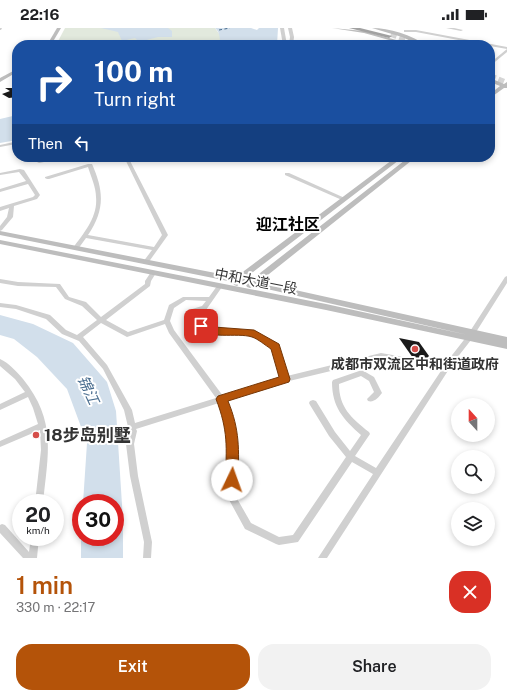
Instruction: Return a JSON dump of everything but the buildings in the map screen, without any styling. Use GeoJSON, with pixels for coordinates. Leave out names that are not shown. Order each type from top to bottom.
{"type":"FeatureCollection","features":[{"type":"Feature","properties":{"kind":"highway"},"geometry":{"type":"LineString","coordinates":[[352,28],[390,35]]}},
{"type":"Feature","properties":{"kind":"highway"},"geometry":{"type":"LineString","coordinates":[[363,28],[390,35]]}},
{"type":"Feature","properties":{"kind":"main road"},"geometry":{"type":"LineString","coordinates":[[52,40],[59,28]]}},
{"type":"Feature","properties":{"kind":"main road"},"geometry":{"type":"LineString","coordinates":[[57,40],[63,28]]}},
{"type":"Feature","properties":{"kind":"main road"},"geometry":{"type":"LineString","coordinates":[[334,28],[390,35],[405,32]]}},
{"type":"Feature","properties":{"kind":"main road"},"geometry":{"type":"LineString","coordinates":[[374,28],[390,35],[395,40],[405,32]]}},
{"type":"Feature","properties":{"kind":"main road"},"geometry":{"type":"LineString","coordinates":[[401,28],[415,40]]}},
{"type":"Feature","properties":{"kind":"main road"},"geometry":{"type":"LineString","coordinates":[[0,80],[12,73]]}},
{"type":"Feature","properties":{"kind":"main road"},"geometry":{"type":"LineString","coordinates":[[0,83],[12,77]]}},
{"type":"Feature","properties":{"kind":"main road"},"geometry":{"type":"LineString","coordinates":[[495,78],[506,83]]}},
{"type":"Feature","properties":{"kind":"main road"},"geometry":{"type":"LineString","coordinates":[[497,84],[506,83]]}},
{"type":"Feature","properties":{"kind":"main road"},"geometry":{"type":"LineString","coordinates":[[495,92],[506,83]]}},
{"type":"Feature","properties":{"kind":"main road"},"geometry":{"type":"LineString","coordinates":[[393,162],[237,280],[238,291],[251,284],[407,162]]}},
{"type":"Feature","properties":{"kind":"main road","name":"中和大道一段"},"geometry":{"type":"LineString","coordinates":[[0,234],[237,280],[470,335],[507,346]]}},
{"type":"Feature","properties":{"kind":"main road","name":"中和大道一段"},"geometry":{"type":"LineString","coordinates":[[0,242],[238,291],[470,335],[507,340]]}},
{"type":"Feature","properties":{"kind":"street"},"geometry":{"type":"LineString","coordinates":[[282,28],[285,40]]}},
{"type":"Feature","properties":{"kind":"street"},"geometry":{"type":"LineString","coordinates":[[286,28],[286,40]]}},
{"type":"Feature","properties":{"kind":"street"},"geometry":{"type":"LineString","coordinates":[[290,28],[292,40]]}},
{"type":"Feature","properties":{"kind":"street"},"geometry":{"type":"LineString","coordinates":[[448,28],[461,30]]}},
{"type":"Feature","properties":{"kind":"street"},"geometry":{"type":"LineString","coordinates":[[405,32],[416,32],[459,40]]}},
{"type":"Feature","properties":{"kind":"street"},"geometry":{"type":"LineString","coordinates":[[495,47],[507,49]]}},
{"type":"Feature","properties":{"kind":"street"},"geometry":{"type":"LineString","coordinates":[[495,60],[507,49]]}},
{"type":"Feature","properties":{"kind":"street"},"geometry":{"type":"LineString","coordinates":[[0,146],[12,143]]}},
{"type":"Feature","properties":{"kind":"street"},"geometry":{"type":"LineString","coordinates":[[128,162],[165,235],[146,262]]}},
{"type":"Feature","properties":{"kind":"street"},"geometry":{"type":"LineString","coordinates":[[47,178],[90,165],[99,198],[96,217],[76,248]]}},
{"type":"Feature","properties":{"kind":"street"},"geometry":{"type":"LineString","coordinates":[[0,174],[20,170],[38,195],[37,197],[0,209]]}},
{"type":"Feature","properties":{"kind":"street"},"geometry":{"type":"LineString","coordinates":[[287,174],[344,199]]}},
{"type":"Feature","properties":{"kind":"street"},"geometry":{"type":"LineString","coordinates":[[0,191],[29,182]]}},
{"type":"Feature","properties":{"kind":"street"},"geometry":{"type":"LineString","coordinates":[[0,229],[10,217],[12,205]]}},
{"type":"Feature","properties":{"kind":"street"},"geometry":{"type":"LineString","coordinates":[[85,236],[155,249]]}},
{"type":"Feature","properties":{"kind":"street"},"geometry":{"type":"LineString","coordinates":[[78,337],[148,285],[148,281],[153,273]]}},
{"type":"Feature","properties":{"kind":"street"},"geometry":{"type":"LineString","coordinates":[[322,558],[507,278]]}},
{"type":"Feature","properties":{"kind":"street"},"geometry":{"type":"LineString","coordinates":[[0,281],[18,284],[58,285],[67,298],[84,304],[101,320],[127,335],[168,321]]}},
{"type":"Feature","properties":{"kind":"street"},"geometry":{"type":"LineString","coordinates":[[219,287],[204,308],[191,312],[189,322],[214,331],[254,333],[275,347],[285,379]]}},
{"type":"Feature","properties":{"kind":"street"},"geometry":{"type":"LineString","coordinates":[[210,299],[185,298],[171,307],[168,321],[171,331],[221,399],[230,420],[233,450],[231,496],[248,526],[279,541],[295,539],[366,434],[348,419],[334,396],[335,382],[362,373],[372,379],[378,393],[371,399]]}},
{"type":"Feature","properties":{"kind":"street"},"geometry":{"type":"LineString","coordinates":[[0,305],[16,307],[48,318],[64,332],[81,339],[105,367],[128,410],[132,428],[130,444],[134,476],[148,542],[147,558]]}},
{"type":"Feature","properties":{"kind":"street"},"geometry":{"type":"LineString","coordinates":[[132,428],[285,379],[381,356],[404,360]]}},
{"type":"Feature","properties":{"kind":"street"},"geometry":{"type":"LineString","coordinates":[[0,362],[8,367],[30,393],[43,425],[45,442],[40,494]]}},
{"type":"Feature","properties":{"kind":"street"},"geometry":{"type":"LineString","coordinates":[[0,408],[30,393]]}},
{"type":"Feature","properties":{"kind":"street"},"geometry":{"type":"LineString","coordinates":[[313,403],[332,434],[350,457],[378,473]]}},
{"type":"Feature","properties":{"kind":"street"},"geometry":{"type":"LineString","coordinates":[[0,444],[43,425]]}},
{"type":"Feature","properties":{"kind":"street"},"geometry":{"type":"LineString","coordinates":[[1,527],[30,558]]}},
{"type":"Feature","properties":{"kind":"street"},"geometry":{"type":"LineString","coordinates":[[33,558],[34,546]]}},
{"type":"Feature","properties":{"kind":"shaded area"},"geometry":{"type":"Polygon","coordinates":[[[65,28],[215,28],[220,35],[220,40],[59,40],[65,28]]]}},
{"type":"Feature","properties":{"kind":"water"},"geometry":{"type":"Polygon","coordinates":[[[101,28],[168,28],[172,31],[172,37],[158,37],[147,40],[137,40],[135,38],[122,40],[118,32],[101,28]]]}},
{"type":"Feature","properties":{"kind":"water"},"geometry":{"type":"Polygon","coordinates":[[[215,28],[251,28],[257,30],[259,28],[278,28],[277,40],[220,40],[215,28]]]}},
{"type":"Feature","properties":{"kind":"water"},"geometry":{"type":"Polygon","coordinates":[[[12,116],[12,141],[0,143],[0,119],[12,116]]]}},
{"type":"Feature","properties":{"kind":"water","name":"锦江"},"geometry":{"type":"Polygon","coordinates":[[[0,315],[33,324],[73,343],[107,382],[116,411],[121,494],[84,494],[87,443],[67,389],[37,357],[14,339],[0,335],[0,315]]]}},
{"type":"Feature","properties":{"kind":"water"},"geometry":{"type":"Polygon","coordinates":[[[81,546],[123,546],[123,558],[81,558],[81,546]]]}},
{"type":"Feature","properties":{"kind":"ferry route"},"geometry":{"type":"LineString","coordinates":[[219,30],[230,28]]}},
{"type":"Feature","properties":{"kind":"tunnel"},"geometry":{"type":"LineString","coordinates":[[391,34],[408,40]]}},
{"type":"Feature","properties":{"kind":"tunnel"},"geometry":{"type":"LineString","coordinates":[[495,78],[507,83]]}},
{"type":"Feature","properties":{"kind":"place","name":"成都市双流区中和街道政府"},"geometry":{"type":"Point","coordinates":[415,349]}},
{"type":"Feature","properties":{"kind":"place","name":"18步岛别墅"},"geometry":{"type":"Point","coordinates":[36,435]}},
{"type":"Feature","properties":{"kind":"district","name":"迎江社区"},"geometry":{"type":"Point","coordinates":[288,224]}},
{"type":"Feature","properties":{"kind":"route"},"geometry":{"type":"LineString","coordinates":[[201,326],[214,331],[254,333],[275,347],[285,379],[221,399],[230,420],[233,450],[232,480]]}}]}
